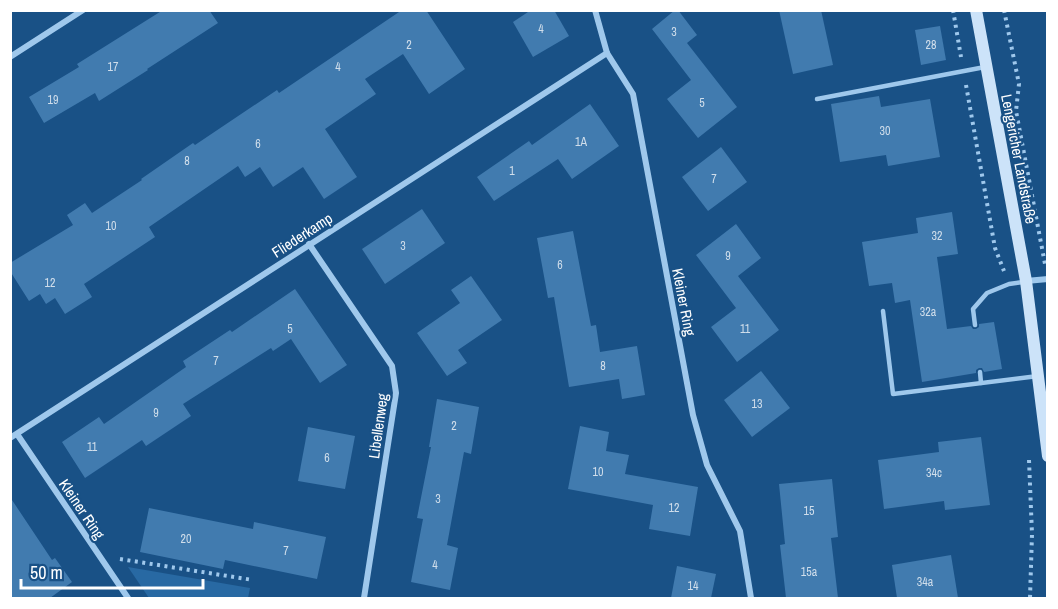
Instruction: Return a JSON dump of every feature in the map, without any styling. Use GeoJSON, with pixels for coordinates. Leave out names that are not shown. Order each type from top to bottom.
{"type":"FeatureCollection","features":[{"type":"Feature","properties":{"kind":"main road","name":"Lengericher Landstraße"},"geometry":{"type":"LineString","coordinates":[[976,10],[1026,281],[1047,456]]}},
{"type":"Feature","properties":{"kind":"street"},"geometry":{"type":"LineString","coordinates":[[10,57],[83,10]]}},
{"type":"Feature","properties":{"kind":"street","name":"Kleiner Ring"},"geometry":{"type":"LineString","coordinates":[[595,10],[607,53],[633,94],[693,415],[707,465],[740,531],[751,598]]}},
{"type":"Feature","properties":{"kind":"street","name":"Fliederkamp"},"geometry":{"type":"LineString","coordinates":[[10,438],[607,53]]}},
{"type":"Feature","properties":{"kind":"street","name":"Libellenweg"},"geometry":{"type":"LineString","coordinates":[[309,244],[392,366],[396,393],[364,598]]}},
{"type":"Feature","properties":{"kind":"street"},"geometry":{"type":"LineString","coordinates":[[1026,281],[1047,279]]}},
{"type":"Feature","properties":{"kind":"street","name":"Kleiner Ring"},"geometry":{"type":"LineString","coordinates":[[17,434],[128,598]]}},
{"type":"Feature","properties":{"kind":"lane"},"geometry":{"type":"LineString","coordinates":[[817,99],[986,66]]}},
{"type":"Feature","properties":{"kind":"lane"},"geometry":{"type":"LineString","coordinates":[[975,325],[973,309],[987,293],[1009,284],[1026,281]]}},
{"type":"Feature","properties":{"kind":"lane"},"geometry":{"type":"LineString","coordinates":[[882,310],[893,394],[1038,376]]}},
{"type":"Feature","properties":{"kind":"lane"},"geometry":{"type":"LineString","coordinates":[[980,372],[981,383]]}},
{"type":"Feature","properties":{"kind":"path"},"geometry":{"type":"LineString","coordinates":[[1004,10],[1019,84],[1016,111],[1045,266]]}},
{"type":"Feature","properties":{"kind":"path"},"geometry":{"type":"LineString","coordinates":[[99,555],[253,580]]}},
{"type":"Feature","properties":{"kind":"shaded area"},"geometry":{"type":"Polygon","coordinates":[[[128,567],[250,588],[248,598],[149,598],[128,567]]]}},
{"type":"Feature","properties":{"kind":"building"},"geometry":{"type":"Polygon","coordinates":[[[163,10],[209,10],[218,23],[99,101],[95,93],[44,123],[29,97],[79,67],[77,64],[163,10]]]}},
{"type":"Feature","properties":{"kind":"building"},"geometry":{"type":"Polygon","coordinates":[[[402,10],[426,10],[465,69],[429,94],[403,54],[365,79],[376,94],[325,129],[357,177],[324,199],[303,167],[273,187],[260,167],[245,177],[238,166],[149,227],[155,237],[84,284],[92,297],[65,314],[55,298],[46,304],[40,294],[29,301],[10,271],[10,263],[73,225],[67,215],[85,203],[92,213],[193,143],[195,145],[277,90],[279,93],[402,10]]]}},
{"type":"Feature","properties":{"kind":"building"},"geometry":{"type":"Polygon","coordinates":[[[531,10],[554,10],[569,36],[533,57],[513,22],[531,10]]]}},
{"type":"Feature","properties":{"kind":"building"},"geometry":{"type":"Polygon","coordinates":[[[678,10],[697,35],[687,43],[737,107],[698,138],[667,99],[691,80],[652,29],[678,10]]]}},
{"type":"Feature","properties":{"kind":"building"},"geometry":{"type":"Polygon","coordinates":[[[779,10],[821,10],[833,65],[793,74],[779,10]]]}},
{"type":"Feature","properties":{"kind":"building"},"geometry":{"type":"Polygon","coordinates":[[[940,26],[946,60],[921,65],[915,30],[940,26]]]}},
{"type":"Feature","properties":{"kind":"building"},"geometry":{"type":"Polygon","coordinates":[[[879,96],[881,107],[930,99],[940,157],[888,166],[886,155],[840,162],[831,104],[879,96]]]}},
{"type":"Feature","properties":{"kind":"building"},"geometry":{"type":"Polygon","coordinates":[[[590,104],[619,146],[572,179],[558,159],[494,201],[477,177],[529,141],[532,145],[590,104]]]}},
{"type":"Feature","properties":{"kind":"building"},"geometry":{"type":"Polygon","coordinates":[[[721,147],[747,182],[708,211],[682,177],[721,147]]]}},
{"type":"Feature","properties":{"kind":"building"},"geometry":{"type":"Polygon","coordinates":[[[422,209],[445,243],[385,284],[362,249],[422,209]]]}},
{"type":"Feature","properties":{"kind":"building"},"geometry":{"type":"Polygon","coordinates":[[[952,212],[958,254],[937,257],[947,329],[971,326],[976,329],[979,324],[994,322],[1002,369],[984,372],[982,368],[979,368],[976,373],[922,382],[910,300],[895,303],[892,283],[869,286],[862,242],[918,233],[916,218],[952,212]]]}},
{"type":"Feature","properties":{"kind":"building"},"geometry":{"type":"Polygon","coordinates":[[[736,224],[761,258],[738,276],[779,330],[737,362],[711,327],[736,308],[696,255],[736,224]]]}},
{"type":"Feature","properties":{"kind":"building"},"geometry":{"type":"Polygon","coordinates":[[[573,231],[591,326],[596,325],[600,352],[637,346],[645,395],[622,399],[619,379],[569,387],[554,297],[548,298],[537,238],[573,231]]]}},
{"type":"Feature","properties":{"kind":"building"},"geometry":{"type":"Polygon","coordinates":[[[471,276],[502,320],[458,350],[467,363],[447,376],[417,333],[460,303],[451,290],[471,276]]]}},
{"type":"Feature","properties":{"kind":"building"},"geometry":{"type":"Polygon","coordinates":[[[295,289],[347,365],[320,383],[291,339],[273,351],[271,348],[183,404],[191,416],[146,446],[142,440],[85,478],[62,442],[99,417],[104,424],[186,367],[183,361],[230,330],[232,332],[295,289]]]}},
{"type":"Feature","properties":{"kind":"building"},"geometry":{"type":"Polygon","coordinates":[[[761,371],[790,408],[752,437],[724,400],[761,371]]]}},
{"type":"Feature","properties":{"kind":"building"},"geometry":{"type":"Polygon","coordinates":[[[437,399],[479,407],[471,454],[464,452],[447,545],[458,548],[450,590],[411,582],[423,519],[417,518],[431,447],[429,447],[437,399]]]}},
{"type":"Feature","properties":{"kind":"building"},"geometry":{"type":"Polygon","coordinates":[[[580,426],[609,432],[606,451],[629,455],[625,474],[698,487],[690,536],[649,529],[653,505],[568,489],[580,426]]]}},
{"type":"Feature","properties":{"kind":"building"},"geometry":{"type":"Polygon","coordinates":[[[308,427],[355,436],[345,489],[298,481],[308,427]]]}},
{"type":"Feature","properties":{"kind":"building"},"geometry":{"type":"Polygon","coordinates":[[[981,437],[990,505],[945,510],[944,501],[884,509],[878,460],[939,452],[938,442],[981,437]]]}},
{"type":"Feature","properties":{"kind":"building"},"geometry":{"type":"Polygon","coordinates":[[[832,479],[838,537],[831,538],[838,598],[786,598],[780,545],[785,544],[779,484],[832,479]]]}},
{"type":"Feature","properties":{"kind":"building"},"geometry":{"type":"Polygon","coordinates":[[[10,497],[52,560],[55,558],[72,582],[50,598],[10,598],[10,497]]]}},
{"type":"Feature","properties":{"kind":"building"},"geometry":{"type":"Polygon","coordinates":[[[149,508],[253,529],[254,522],[326,537],[317,579],[225,560],[223,569],[140,552],[149,508]]]}},
{"type":"Feature","properties":{"kind":"building"},"geometry":{"type":"Polygon","coordinates":[[[951,555],[958,598],[897,598],[892,565],[951,555]]]}},
{"type":"Feature","properties":{"kind":"building"},"geometry":{"type":"Polygon","coordinates":[[[677,566],[716,574],[711,598],[671,598],[677,566]]]}}]}
